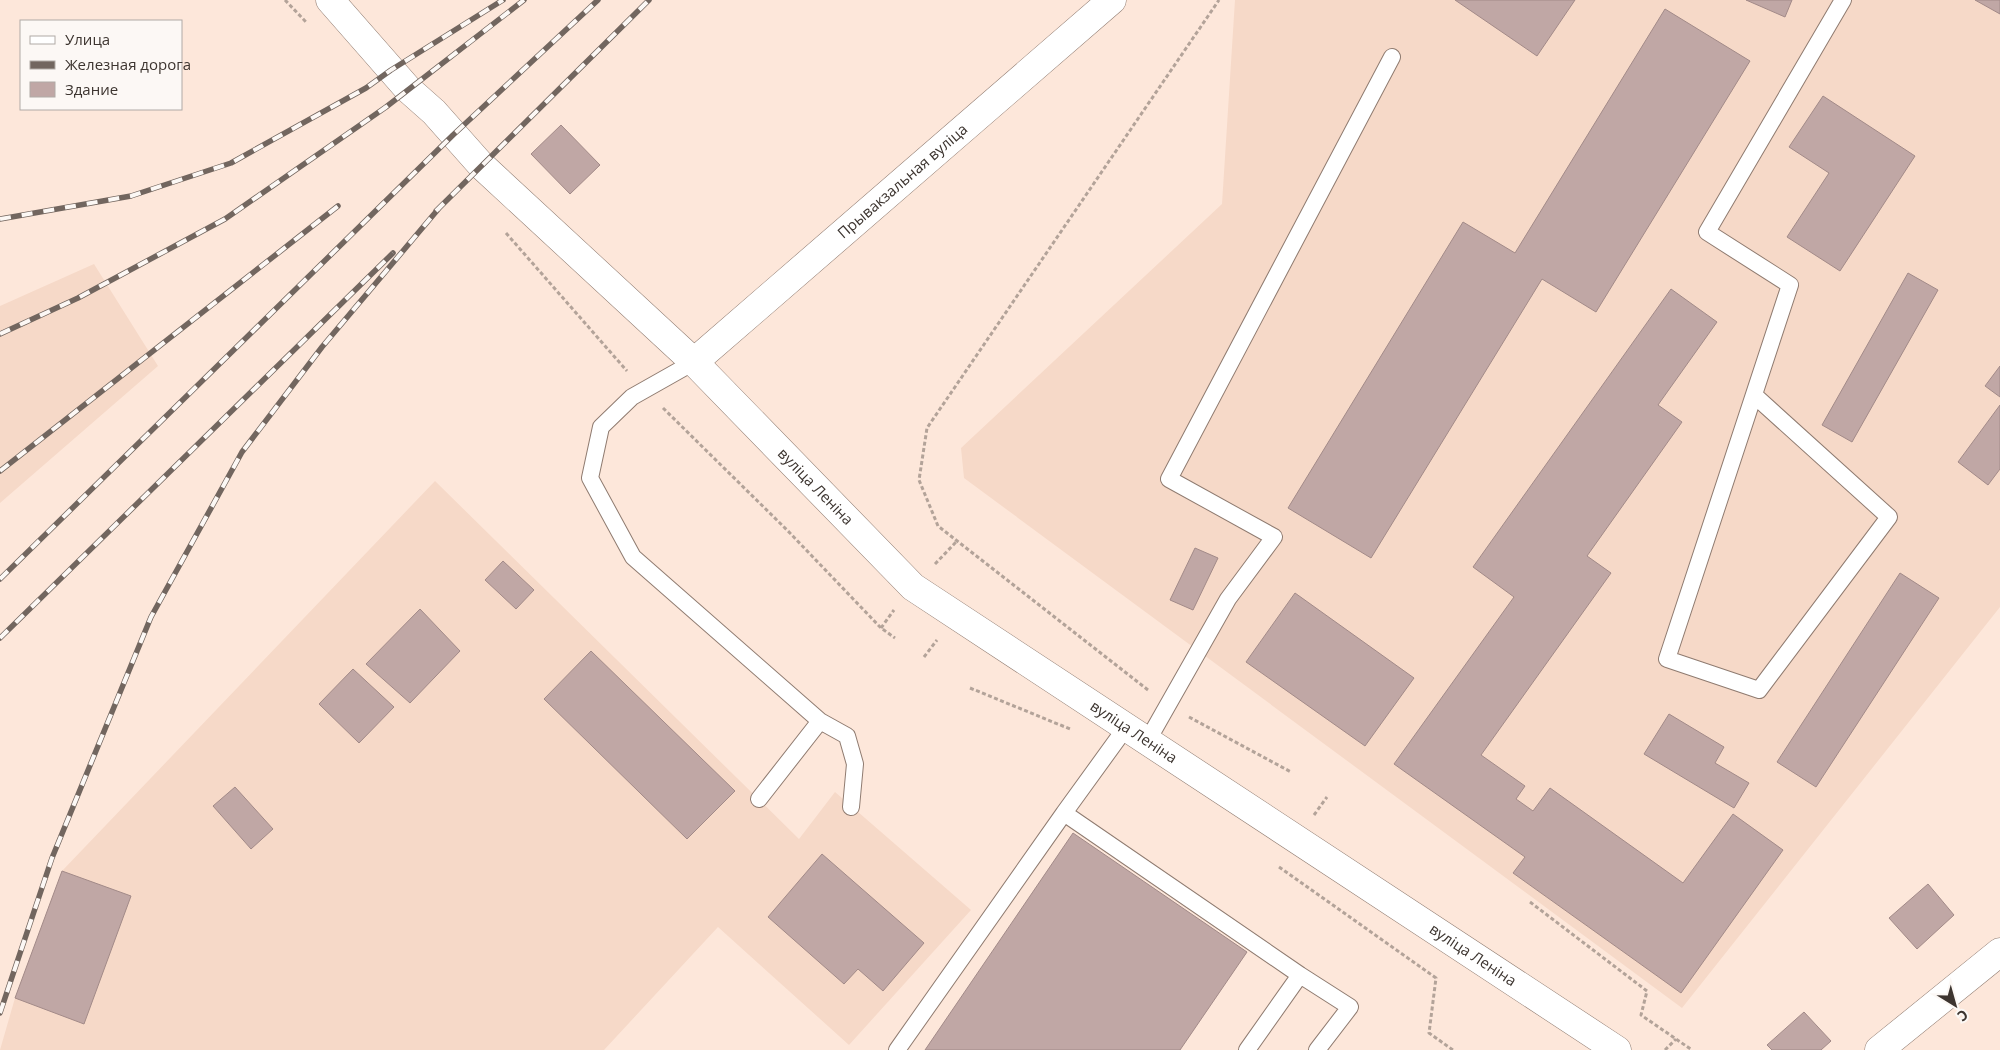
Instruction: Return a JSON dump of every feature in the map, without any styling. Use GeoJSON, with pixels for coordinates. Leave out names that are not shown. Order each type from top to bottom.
{"type":"FeatureCollection","features":[{"type":"Feature","properties":{"kind":"street","name":"вуліца Леніна"},"geometry":{"type":"LineString","coordinates":[[330,0],[408,89],[434,112],[481,166],[694,362],[913,587],[1617,1050]]}},
{"type":"Feature","properties":{"kind":"street","name":"Прывакзальная вуліца"},"geometry":{"type":"LineString","coordinates":[[694,362],[1112,0]]}},
{"type":"Feature","properties":{"kind":"street"},"geometry":{"type":"LineString","coordinates":[[1879,1050],[2000,952]]}},
{"type":"Feature","properties":{"kind":"lane"},"geometry":{"type":"LineString","coordinates":[[1754,395],[1888,517],[1759,690],[1667,659],[1790,285],[1707,232],[1844,0]]}},
{"type":"Feature","properties":{"kind":"lane"},"geometry":{"type":"LineString","coordinates":[[898,1050],[1107,753],[1137,733],[1168,705],[1228,600],[1274,537],[1169,479],[1392,58]]}},
{"type":"Feature","properties":{"kind":"lane"},"geometry":{"type":"LineString","coordinates":[[694,362],[632,396],[601,427],[590,478],[633,557],[820,720],[848,736],[855,764],[852,807]]}},
{"type":"Feature","properties":{"kind":"lane"},"geometry":{"type":"LineString","coordinates":[[759,800],[820,720]]}},
{"type":"Feature","properties":{"kind":"lane"},"geometry":{"type":"LineString","coordinates":[[1064,813],[1300,975],[1350,1007],[1317,1050]]}},
{"type":"Feature","properties":{"kind":"lane"},"geometry":{"type":"LineString","coordinates":[[1247,1050],[1300,975]]}},
{"type":"Feature","properties":{"kind":"path"},"geometry":{"type":"LineString","coordinates":[[286,0],[312,29]]}},
{"type":"Feature","properties":{"kind":"path"},"geometry":{"type":"LineString","coordinates":[[1219,0],[927,428],[919,480],[938,526],[1168,705],[1291,772]]}},
{"type":"Feature","properties":{"kind":"path"},"geometry":{"type":"LineString","coordinates":[[502,228],[644,390],[788,531],[881,628],[895,638]]}},
{"type":"Feature","properties":{"kind":"path"},"geometry":{"type":"LineString","coordinates":[[970,688],[1082,734],[1107,753]]}},
{"type":"Feature","properties":{"kind":"path"},"geometry":{"type":"LineString","coordinates":[[1274,864],[1436,978],[1429,1033],[1453,1050]]}},
{"type":"Feature","properties":{"kind":"path"},"geometry":{"type":"LineString","coordinates":[[1530,902],[1647,991],[1641,1015],[1692,1050]]}},
{"type":"Feature","properties":{"kind":"path"},"geometry":{"type":"LineString","coordinates":[[1665,1050],[1676,1039]]}},
{"type":"Feature","properties":{"kind":"shaded area"},"geometry":{"type":"Polygon","coordinates":[[[1235,0],[2000,0],[2000,607],[1682,1008],[964,478],[961,448],[1222,204],[1235,0]]]}},
{"type":"Feature","properties":{"kind":"shaded area"},"geometry":{"type":"Polygon","coordinates":[[[94,264],[158,366],[0,503],[0,306],[94,264]]]}},
{"type":"Feature","properties":{"kind":"shaded area"},"geometry":{"type":"Polygon","coordinates":[[[435,481],[799,839],[835,792],[971,910],[849,1045],[718,927],[604,1050],[0,1050],[15,998],[62,871],[435,481]]]}},
{"type":"Feature","properties":{"kind":"building"},"geometry":{"type":"Polygon","coordinates":[[[1455,0],[1575,0],[1537,56],[1455,0]]]}},
{"type":"Feature","properties":{"kind":"building"},"geometry":{"type":"Polygon","coordinates":[[[1746,0],[1792,0],[1785,17],[1746,0]]]}},
{"type":"Feature","properties":{"kind":"building"},"geometry":{"type":"Polygon","coordinates":[[[1975,0],[2000,0],[2000,14],[1975,0]]]}},
{"type":"Feature","properties":{"kind":"building"},"geometry":{"type":"Polygon","coordinates":[[[1665,9],[1750,61],[1596,312],[1542,279],[1371,558],[1288,508],[1463,222],[1515,253],[1665,9]]]}},
{"type":"Feature","properties":{"kind":"building"},"geometry":{"type":"Polygon","coordinates":[[[1823,96],[1915,156],[1840,271],[1787,237],[1829,173],[1789,147],[1823,96]]]}},
{"type":"Feature","properties":{"kind":"building"},"geometry":{"type":"Polygon","coordinates":[[[561,125],[600,165],[570,194],[531,154],[561,125]]]}},
{"type":"Feature","properties":{"kind":"building"},"geometry":{"type":"Polygon","coordinates":[[[1908,273],[1938,290],[1852,442],[1822,425],[1908,273]]]}},
{"type":"Feature","properties":{"kind":"building"},"geometry":{"type":"Polygon","coordinates":[[[1671,289],[1717,322],[1658,405],[1682,422],[1587,556],[1611,573],[1481,755],[1525,786],[1516,799],[1533,811],[1550,788],[1683,883],[1733,814],[1783,850],[1681,993],[1513,873],[1525,857],[1394,764],[1514,597],[1473,567],[1671,289]]]}},
{"type":"Feature","properties":{"kind":"building"},"geometry":{"type":"Polygon","coordinates":[[[2000,366],[2000,397],[1985,386],[2000,366]]]}},
{"type":"Feature","properties":{"kind":"building"},"geometry":{"type":"Polygon","coordinates":[[[2000,405],[2000,469],[1988,485],[1958,462],[2000,405]]]}},
{"type":"Feature","properties":{"kind":"building"},"geometry":{"type":"Polygon","coordinates":[[[1195,548],[1218,558],[1193,610],[1170,600],[1195,548]]]}},
{"type":"Feature","properties":{"kind":"building"},"geometry":{"type":"Polygon","coordinates":[[[503,561],[534,590],[516,609],[485,580],[503,561]]]}},
{"type":"Feature","properties":{"kind":"building"},"geometry":{"type":"Polygon","coordinates":[[[1900,573],[1939,598],[1816,787],[1777,762],[1900,573]]]}},
{"type":"Feature","properties":{"kind":"building"},"geometry":{"type":"Polygon","coordinates":[[[1295,593],[1414,678],[1365,746],[1246,662],[1295,593]]]}},
{"type":"Feature","properties":{"kind":"building"},"geometry":{"type":"Polygon","coordinates":[[[420,609],[460,651],[410,703],[366,664],[420,609]]]}},
{"type":"Feature","properties":{"kind":"building"},"geometry":{"type":"Polygon","coordinates":[[[591,651],[735,791],[687,839],[544,699],[591,651]]]}},
{"type":"Feature","properties":{"kind":"building"},"geometry":{"type":"Polygon","coordinates":[[[353,669],[394,707],[359,743],[319,704],[353,669]]]}},
{"type":"Feature","properties":{"kind":"building"},"geometry":{"type":"Polygon","coordinates":[[[1669,714],[1724,747],[1715,763],[1749,783],[1734,808],[1644,754],[1669,714]]]}},
{"type":"Feature","properties":{"kind":"building"},"geometry":{"type":"Polygon","coordinates":[[[235,787],[273,829],[251,849],[213,806],[235,787]]]}},
{"type":"Feature","properties":{"kind":"building"},"geometry":{"type":"Polygon","coordinates":[[[1073,833],[1247,952],[1180,1050],[925,1050],[1073,833]]]}},
{"type":"Feature","properties":{"kind":"building"},"geometry":{"type":"Polygon","coordinates":[[[822,854],[924,943],[883,991],[858,969],[844,984],[768,917],[822,854]]]}},
{"type":"Feature","properties":{"kind":"building"},"geometry":{"type":"Polygon","coordinates":[[[62,871],[131,896],[84,1024],[15,998],[62,871]]]}},
{"type":"Feature","properties":{"kind":"building"},"geometry":{"type":"Polygon","coordinates":[[[1928,884],[1954,915],[1917,949],[1889,918],[1928,884]]]}},
{"type":"Feature","properties":{"kind":"building"},"geometry":{"type":"Polygon","coordinates":[[[1804,1012],[1831,1041],[1821,1050],[1772,1050],[1767,1045],[1804,1012]]]}},
{"type":"Feature","properties":{"kind":"railway"},"geometry":{"type":"LineString","coordinates":[[0,219],[131,196],[231,163],[366,88],[391,70],[503,0]]}},
{"type":"Feature","properties":{"kind":"railway"},"geometry":{"type":"LineString","coordinates":[[0,334],[78,298],[225,219],[386,107],[524,0]]}},
{"type":"Feature","properties":{"kind":"railway"},"geometry":{"type":"LineString","coordinates":[[0,579],[453,135],[598,0]]}},
{"type":"Feature","properties":{"kind":"railway"},"geometry":{"type":"LineString","coordinates":[[436,211],[649,0]]}},
{"type":"Feature","properties":{"kind":"railway"},"geometry":{"type":"LineString","coordinates":[[0,471],[338,206]]}},
{"type":"Feature","properties":{"kind":"railway"},"geometry":{"type":"LineString","coordinates":[[0,1013],[52,858],[151,617],[242,452],[322,347],[440,207]]}},
{"type":"Feature","properties":{"kind":"railway"},"geometry":{"type":"LineString","coordinates":[[0,638],[393,253]]}}]}
